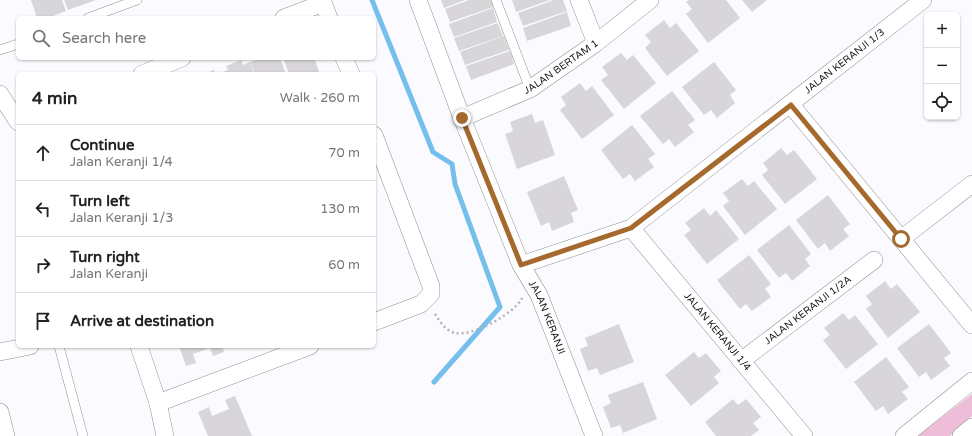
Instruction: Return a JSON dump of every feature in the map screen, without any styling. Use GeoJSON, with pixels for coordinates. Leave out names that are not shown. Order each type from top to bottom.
{"type":"FeatureCollection","features":[{"type":"Feature","properties":{"kind":"street","name":"JALAN KERANJI"},"geometry":{"type":"LineString","coordinates":[[418,0],[462,118],[524,271],[539,295],[594,436]]}},
{"type":"Feature","properties":{"kind":"street"},"geometry":{"type":"LineString","coordinates":[[579,0],[596,43]]}},
{"type":"Feature","properties":{"kind":"street","name":"JALAN BERTAM 1"},"geometry":{"type":"LineString","coordinates":[[462,118],[530,89],[596,43],[650,0]]}},
{"type":"Feature","properties":{"kind":"street","name":"JALAN KERANJI 1/3"},"geometry":{"type":"LineString","coordinates":[[524,271],[631,228],[791,105],[923,0]]}},
{"type":"Feature","properties":{"kind":"street"},"geometry":{"type":"LineString","coordinates":[[291,16],[325,7]]}},
{"type":"Feature","properties":{"kind":"street"},"geometry":{"type":"LineString","coordinates":[[147,72],[177,60]]}},
{"type":"Feature","properties":{"kind":"street"},"geometry":{"type":"LineString","coordinates":[[345,60],[349,72]]}},
{"type":"Feature","properties":{"kind":"street"},"geometry":{"type":"LineString","coordinates":[[0,94],[16,119]]}},
{"type":"Feature","properties":{"kind":"street"},"geometry":{"type":"LineString","coordinates":[[791,105],[972,325]]}},
{"type":"Feature","properties":{"kind":"street"},"geometry":{"type":"LineString","coordinates":[[376,321],[421,304],[427,300],[431,294],[430,286],[377,154]]}},
{"type":"Feature","properties":{"kind":"street"},"geometry":{"type":"LineString","coordinates":[[901,239],[972,184]]}},
{"type":"Feature","properties":{"kind":"street","name":"JALAN KERANJI 1/4"},"geometry":{"type":"LineString","coordinates":[[631,228],[804,436]]}},
{"type":"Feature","properties":{"kind":"street","name":"JALAN KERANJI 1/2A"},"geometry":{"type":"LineString","coordinates":[[741,361],[874,260]]}},
{"type":"Feature","properties":{"kind":"street"},"geometry":{"type":"LineString","coordinates":[[0,352],[20,348]]}},
{"type":"Feature","properties":{"kind":"street"},"geometry":{"type":"LineString","coordinates":[[140,348],[158,403],[166,436]]}},
{"type":"Feature","properties":{"kind":"street"},"geometry":{"type":"LineString","coordinates":[[158,403],[305,348]]}},
{"type":"Feature","properties":{"kind":"street"},"geometry":{"type":"LineString","coordinates":[[904,436],[972,381]]}},
{"type":"Feature","properties":{"kind":"street"},"geometry":{"type":"LineString","coordinates":[[0,412],[6,436]]}},
{"type":"Feature","properties":{"kind":"street"},"geometry":{"type":"LineString","coordinates":[[961,436],[972,427]]}},
{"type":"Feature","properties":{"kind":"lane"},"geometry":{"type":"LineString","coordinates":[[93,16],[137,0]]}},
{"type":"Feature","properties":{"kind":"lane"},"geometry":{"type":"LineString","coordinates":[[496,0],[530,89]]}},
{"type":"Feature","properties":{"kind":"lane"},"geometry":{"type":"LineString","coordinates":[[0,50],[16,45]]}},
{"type":"Feature","properties":{"kind":"lane"},"geometry":{"type":"LineString","coordinates":[[60,348],[83,436]]}},
{"type":"Feature","properties":{"kind":"path"},"geometry":{"type":"LineString","coordinates":[[427,300],[445,328],[454,333],[465,334],[487,325],[517,307],[522,299],[524,271]]}},
{"type":"Feature","properties":{"kind":"shaded area"},"geometry":{"type":"Polygon","coordinates":[[[972,394],[972,416],[950,436],[917,436],[972,394]]]}},
{"type":"Feature","properties":{"kind":"building"},"geometry":{"type":"Polygon","coordinates":[[[31,0],[62,0],[66,11],[52,16],[36,16],[31,0]]]}},
{"type":"Feature","properties":{"kind":"building"},"geometry":{"type":"Polygon","coordinates":[[[64,0],[96,0],[68,10],[64,0]]]}},
{"type":"Feature","properties":{"kind":"building"},"geometry":{"type":"Polygon","coordinates":[[[441,0],[465,0],[444,8],[441,0]]]}},
{"type":"Feature","properties":{"kind":"building"},"geometry":{"type":"Polygon","coordinates":[[[469,0],[491,0],[493,7],[450,22],[445,9],[469,0]]]}},
{"type":"Feature","properties":{"kind":"building"},"geometry":{"type":"Polygon","coordinates":[[[512,0],[550,0],[516,12],[512,0]]]}},
{"type":"Feature","properties":{"kind":"building"},"geometry":{"type":"Polygon","coordinates":[[[554,0],[563,0],[567,11],[523,26],[518,13],[554,0]]]}},
{"type":"Feature","properties":{"kind":"building"},"geometry":{"type":"Polygon","coordinates":[[[689,0],[726,0],[740,18],[708,43],[686,14],[692,9],[686,2],[689,0]]]}},
{"type":"Feature","properties":{"kind":"building"},"geometry":{"type":"Polygon","coordinates":[[[742,0],[767,0],[752,12],[742,0]]]}},
{"type":"Feature","properties":{"kind":"building"},"geometry":{"type":"Polygon","coordinates":[[[493,8],[497,22],[454,37],[449,24],[493,8]]]}},
{"type":"Feature","properties":{"kind":"building"},"geometry":{"type":"Polygon","coordinates":[[[567,12],[571,26],[527,41],[523,28],[567,12]]]}},
{"type":"Feature","properties":{"kind":"building"},"geometry":{"type":"Polygon","coordinates":[[[664,20],[670,28],[676,23],[699,51],[667,76],[645,48],[651,42],[645,35],[664,20]]]}},
{"type":"Feature","properties":{"kind":"building"},"geometry":{"type":"Polygon","coordinates":[[[498,23],[503,36],[459,51],[454,38],[498,23]]]}},
{"type":"Feature","properties":{"kind":"building"},"geometry":{"type":"Polygon","coordinates":[[[504,36],[509,50],[465,65],[460,52],[504,36]]]}},
{"type":"Feature","properties":{"kind":"building"},"geometry":{"type":"Polygon","coordinates":[[[510,51],[514,64],[471,80],[466,66],[510,51]]]}},
{"type":"Feature","properties":{"kind":"building"},"geometry":{"type":"Polygon","coordinates":[[[621,53],[627,60],[633,55],[656,83],[624,109],[601,80],[608,75],[602,67],[621,53]]]}},
{"type":"Feature","properties":{"kind":"building"},"geometry":{"type":"Polygon","coordinates":[[[241,60],[243,65],[250,62],[253,72],[222,72],[228,70],[226,66],[241,60]]]}},
{"type":"Feature","properties":{"kind":"building"},"geometry":{"type":"Polygon","coordinates":[[[256,60],[281,60],[285,72],[254,72],[250,62],[256,60]]]}},
{"type":"Feature","properties":{"kind":"building"},"geometry":{"type":"Polygon","coordinates":[[[284,60],[315,60],[319,72],[288,72],[284,60]]]}},
{"type":"Feature","properties":{"kind":"building"},"geometry":{"type":"Polygon","coordinates":[[[714,62],[736,90],[730,95],[735,103],[717,118],[711,110],[704,115],[682,87],[714,62]]]}},
{"type":"Feature","properties":{"kind":"building"},"geometry":{"type":"Polygon","coordinates":[[[580,83],[586,91],[592,86],[614,115],[582,139],[560,110],[566,105],[561,97],[580,83]]]}},
{"type":"Feature","properties":{"kind":"building"},"geometry":{"type":"Polygon","coordinates":[[[672,91],[695,120],[688,125],[694,132],[675,147],[669,139],[663,144],[640,116],[672,91]]]}},
{"type":"Feature","properties":{"kind":"building"},"geometry":{"type":"Polygon","coordinates":[[[532,114],[535,123],[543,120],[555,155],[517,169],[505,134],[513,131],[510,122],[532,114]]]}},
{"type":"Feature","properties":{"kind":"building"},"geometry":{"type":"Polygon","coordinates":[[[632,125],[655,154],[648,159],[654,167],[635,181],[630,174],[623,179],[601,150],[632,125]]]}},
{"type":"Feature","properties":{"kind":"building"},"geometry":{"type":"Polygon","coordinates":[[[781,148],[787,155],[794,150],[817,179],[785,204],[762,175],[768,170],[763,163],[781,148]]]}},
{"type":"Feature","properties":{"kind":"building"},"geometry":{"type":"Polygon","coordinates":[[[564,176],[578,210],[571,213],[574,222],[552,231],[549,222],[541,226],[527,192],[564,176]]]}},
{"type":"Feature","properties":{"kind":"building"},"geometry":{"type":"Polygon","coordinates":[[[742,179],[748,186],[754,181],[777,209],[745,235],[723,206],[729,201],[723,193],[742,179]]]}},
{"type":"Feature","properties":{"kind":"building"},"geometry":{"type":"Polygon","coordinates":[[[828,195],[850,224],[843,229],[849,236],[830,251],[825,243],[818,249],[796,220],[828,195]]]}},
{"type":"Feature","properties":{"kind":"building"},"geometry":{"type":"Polygon","coordinates":[[[704,208],[710,216],[716,210],[739,239],[707,264],[684,235],[691,230],[685,223],[704,208]]]}},
{"type":"Feature","properties":{"kind":"building"},"geometry":{"type":"Polygon","coordinates":[[[789,225],[811,254],[805,259],[810,266],[792,281],[786,273],[779,278],[757,250],[789,225]]]}},
{"type":"Feature","properties":{"kind":"building"},"geometry":{"type":"Polygon","coordinates":[[[749,255],[771,284],[765,289],[771,297],[752,311],[746,304],[740,309],[717,280],[749,255]]]}},
{"type":"Feature","properties":{"kind":"building"},"geometry":{"type":"Polygon","coordinates":[[[885,281],[891,289],[897,284],[920,312],[888,338],[866,309],[872,304],[866,296],[885,281]]]}},
{"type":"Feature","properties":{"kind":"building"},"geometry":{"type":"Polygon","coordinates":[[[843,313],[849,320],[855,315],[878,344],[846,369],[823,340],[830,335],[824,328],[843,313]]]}},
{"type":"Feature","properties":{"kind":"building"},"geometry":{"type":"Polygon","coordinates":[[[619,324],[634,362],[600,375],[597,368],[588,371],[580,349],[588,346],[585,338],[619,324]]]}},
{"type":"Feature","properties":{"kind":"building"},"geometry":{"type":"Polygon","coordinates":[[[929,324],[951,353],[944,358],[950,366],[931,380],[926,372],[919,377],[897,348],[929,324]]]}},
{"type":"Feature","properties":{"kind":"building"},"geometry":{"type":"Polygon","coordinates":[[[180,348],[210,348],[193,354],[196,363],[186,366],[180,348]]]}},
{"type":"Feature","properties":{"kind":"building"},"geometry":{"type":"Polygon","coordinates":[[[210,348],[223,348],[224,352],[213,356],[210,348]]]}},
{"type":"Feature","properties":{"kind":"building"},"geometry":{"type":"Polygon","coordinates":[[[694,352],[699,358],[706,353],[721,371],[714,377],[719,383],[691,406],[665,375],[694,352]]]}},
{"type":"Feature","properties":{"kind":"building"},"geometry":{"type":"Polygon","coordinates":[[[886,357],[909,387],[902,392],[908,399],[888,414],[883,406],[876,411],[854,382],[886,357]]]}},
{"type":"Feature","properties":{"kind":"building"},"geometry":{"type":"Polygon","coordinates":[[[643,382],[657,419],[623,433],[620,425],[611,428],[603,407],[611,403],[608,395],[643,382]]]}},
{"type":"Feature","properties":{"kind":"building"},"geometry":{"type":"Polygon","coordinates":[[[235,396],[252,436],[208,436],[198,412],[209,407],[212,416],[229,409],[225,400],[235,396]]]}},
{"type":"Feature","properties":{"kind":"building"},"geometry":{"type":"Polygon","coordinates":[[[733,399],[738,405],[746,399],[761,417],[753,423],[759,430],[751,436],[716,436],[705,422],[733,399]]]}},
{"type":"Feature","properties":{"kind":"waterway"},"geometry":{"type":"LineString","coordinates":[[372,0],[433,152],[452,164],[455,184],[500,307],[434,382]]}},
{"type":"Feature","properties":{"kind":"route"},"geometry":{"type":"LineString","coordinates":[[462,118],[521,265],[631,228],[791,105],[901,239]]}}]}
